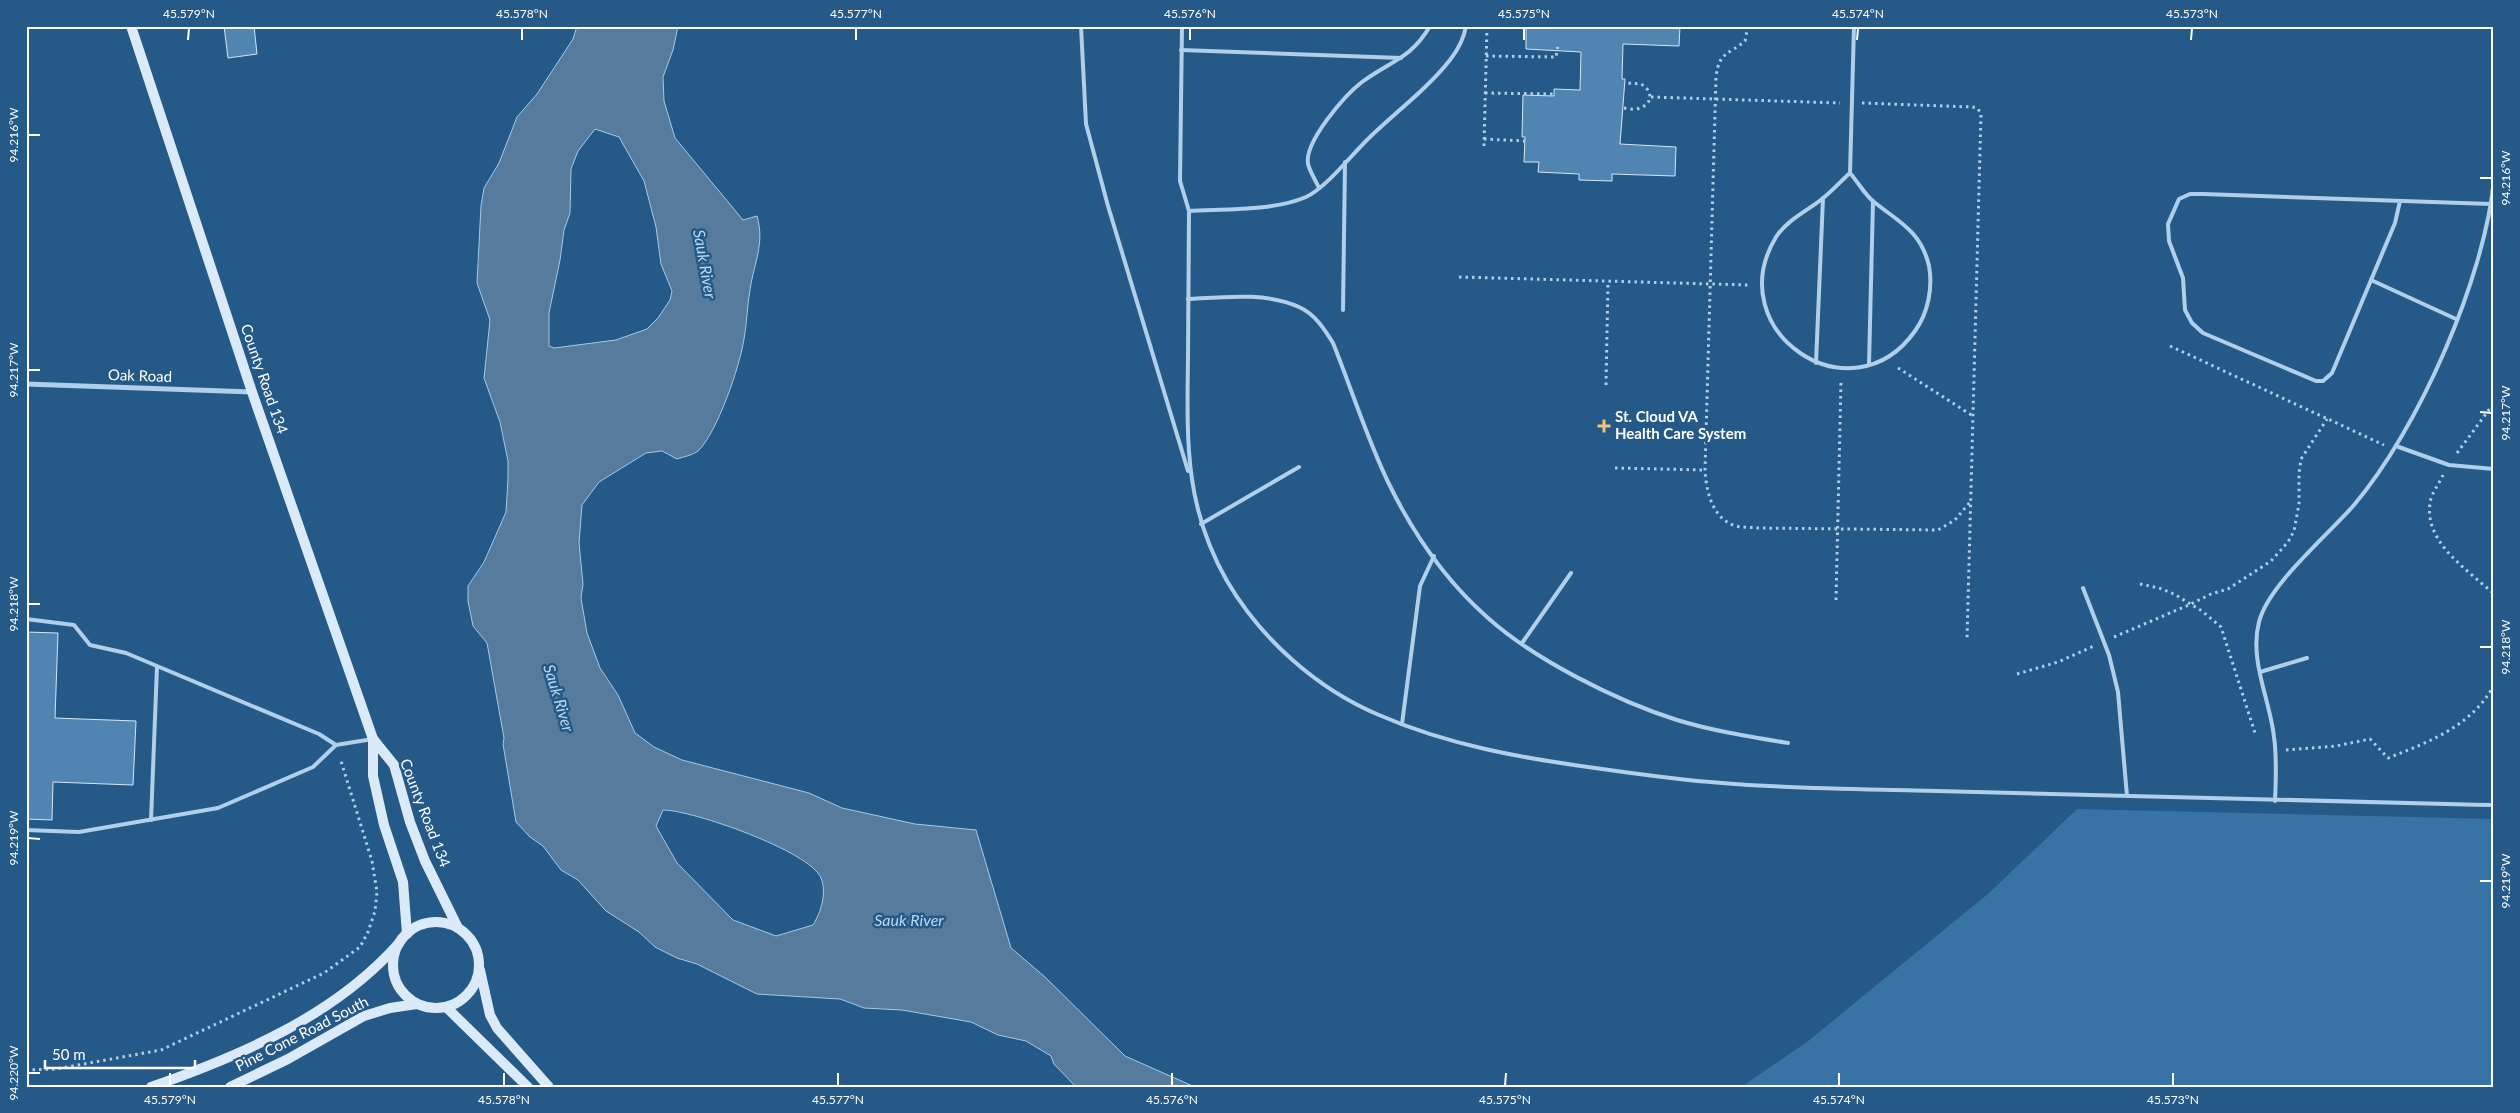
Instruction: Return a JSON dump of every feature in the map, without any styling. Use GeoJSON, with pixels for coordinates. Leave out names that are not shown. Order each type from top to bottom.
{"type":"FeatureCollection","features":[{"type":"Feature","properties":{"kind":"street","name":"County Road 134"},"geometry":{"type":"LineString","coordinates":[[131,26],[252,392],[373,739],[394,765],[410,822],[425,860],[458,928]]}},
{"type":"Feature","properties":{"kind":"street","name":"Oak Road"},"geometry":{"type":"LineString","coordinates":[[26,384],[252,392]]}},
{"type":"Feature","properties":{"kind":"street","name":"County Road 134"},"geometry":{"type":"LineString","coordinates":[[373,739],[372,776],[384,825],[403,882],[407,934]]}},
{"type":"Feature","properties":{"kind":"street"},"geometry":{"type":"LineString","coordinates":[[479,966],[478,977],[466,997],[446,1008],[435,1008],[417,1004],[404,994],[394,974],[393,963],[400,942],[407,934],[426,923],[448,924],[458,928],[473,944],[479,966],[490,1014],[497,1028],[549,1087]]}},
{"type":"Feature","properties":{"kind":"street","name":"Pine Cone Road South"},"geometry":{"type":"LineString","coordinates":[[151,1087],[220,1062],[295,1026],[365,978],[400,942]]}},
{"type":"Feature","properties":{"kind":"street","name":"Pine Cone Road South"},"geometry":{"type":"LineString","coordinates":[[230,1087],[288,1059],[364,1016],[390,1008],[417,1004]]}},
{"type":"Feature","properties":{"kind":"street"},"geometry":{"type":"LineString","coordinates":[[446,1008],[528,1087]]}},
{"type":"Feature","properties":{"kind":"lane"},"geometry":{"type":"LineString","coordinates":[[1081,26],[1086,124],[1108,206],[1190,478],[1201,524],[1226,580],[1264,633],[1292,659],[1322,682],[1356,704],[1433,736],[1497,753],[1592,768],[1725,784],[2275,801],[2494,805]]}},
{"type":"Feature","properties":{"kind":"lane"},"geometry":{"type":"LineString","coordinates":[[1182,26],[1180,180],[1189,211],[1187,434],[1190,478]]}},
{"type":"Feature","properties":{"kind":"lane"},"geometry":{"type":"LineString","coordinates":[[1320,188],[1308,165],[1310,146],[1318,131],[1360,84],[1401,58],[1420,42],[1430,26]]}},
{"type":"Feature","properties":{"kind":"lane"},"geometry":{"type":"LineString","coordinates":[[1189,211],[1290,202],[1307,196],[1320,188],[1345,162],[1432,81],[1451,59],[1466,26]]}},
{"type":"Feature","properties":{"kind":"lane"},"geometry":{"type":"LineString","coordinates":[[1850,173],[1823,198],[1796,216],[1777,236],[1765,261],[1762,289],[1768,316],[1782,340],[1803,357],[1829,367],[1857,368],[1868,365],[1883,360],[1906,344],[1922,321],[1930,294],[1929,266],[1918,240],[1900,219],[1873,201],[1850,173],[1854,26]]}},
{"type":"Feature","properties":{"kind":"lane"},"geometry":{"type":"LineString","coordinates":[[1181,50],[1401,58]]}},
{"type":"Feature","properties":{"kind":"lane"},"geometry":{"type":"LineString","coordinates":[[1343,310],[1345,162]]}},
{"type":"Feature","properties":{"kind":"lane"},"geometry":{"type":"LineString","coordinates":[[2275,801],[2276,751],[2260,672],[2257,649],[2259,622],[2267,602],[2308,551],[2353,506],[2395,448],[2421,400],[2456,319],[2484,233],[2494,179]]}},
{"type":"Feature","properties":{"kind":"lane"},"geometry":{"type":"LineString","coordinates":[[2400,201],[2395,223],[2332,373],[2323,380],[2316,381],[2203,333],[2192,323],[2185,310],[2184,278],[2169,241],[2168,224],[2178,199],[2190,194],[2400,201],[2490,204]]}},
{"type":"Feature","properties":{"kind":"lane"},"geometry":{"type":"LineString","coordinates":[[1816,362],[1823,198]]}},
{"type":"Feature","properties":{"kind":"lane"},"geometry":{"type":"LineString","coordinates":[[1868,365],[1873,201]]}},
{"type":"Feature","properties":{"kind":"lane"},"geometry":{"type":"LineString","coordinates":[[2371,280],[2456,319]]}},
{"type":"Feature","properties":{"kind":"lane"},"geometry":{"type":"LineString","coordinates":[[1188,299],[1241,297],[1276,299],[1301,308],[1320,324],[1334,343],[1389,485],[1446,573],[1488,618],[1522,643],[1590,685],[1631,703],[1677,720],[1788,743]]}},
{"type":"Feature","properties":{"kind":"lane"},"geometry":{"type":"LineString","coordinates":[[2395,448],[2449,465],[2494,469]]}},
{"type":"Feature","properties":{"kind":"lane"},"geometry":{"type":"LineString","coordinates":[[1201,524],[1299,467]]}},
{"type":"Feature","properties":{"kind":"lane"},"geometry":{"type":"LineString","coordinates":[[1402,724],[1420,586],[1434,556]]}},
{"type":"Feature","properties":{"kind":"lane"},"geometry":{"type":"LineString","coordinates":[[1522,643],[1571,573]]}},
{"type":"Feature","properties":{"kind":"lane"},"geometry":{"type":"LineString","coordinates":[[2083,588],[2104,641],[2118,692],[2127,796]]}},
{"type":"Feature","properties":{"kind":"lane"},"geometry":{"type":"LineString","coordinates":[[26,619],[74,625],[90,645],[126,653],[319,734],[336,745]]}},
{"type":"Feature","properties":{"kind":"lane"},"geometry":{"type":"LineString","coordinates":[[2260,672],[2307,658]]}},
{"type":"Feature","properties":{"kind":"lane"},"geometry":{"type":"LineString","coordinates":[[151,820],[157,667]]}},
{"type":"Feature","properties":{"kind":"lane"},"geometry":{"type":"LineString","coordinates":[[26,830],[79,832],[218,808],[313,767],[336,745],[373,739]]}},
{"type":"Feature","properties":{"kind":"path"},"geometry":{"type":"LineString","coordinates":[[1484,146],[1487,26]]}},
{"type":"Feature","properties":{"kind":"path"},"geometry":{"type":"LineString","coordinates":[[1748,26],[1745,41],[1722,56],[1718,64],[1706,470],[1708,496],[1723,518],[1732,525],[1758,528],[1938,530],[1955,520],[1971,500]]}},
{"type":"Feature","properties":{"kind":"path"},"geometry":{"type":"LineString","coordinates":[[1486,56],[1556,57],[1558,45]]}},
{"type":"Feature","properties":{"kind":"path"},"geometry":{"type":"LineString","coordinates":[[1624,108],[1641,108],[1650,102],[1651,97],[1641,84],[1625,83]]}},
{"type":"Feature","properties":{"kind":"path"},"geometry":{"type":"LineString","coordinates":[[1485,92],[1554,94]]}},
{"type":"Feature","properties":{"kind":"path"},"geometry":{"type":"LineString","coordinates":[[1651,97],[1972,107],[1978,108],[1981,113],[1967,640]]}},
{"type":"Feature","properties":{"kind":"path"},"geometry":{"type":"LineString","coordinates":[[1484,139],[1525,141]]}},
{"type":"Feature","properties":{"kind":"path"},"geometry":{"type":"LineString","coordinates":[[1459,277],[1749,285]]}},
{"type":"Feature","properties":{"kind":"path"},"geometry":{"type":"LineString","coordinates":[[1606,385],[1608,281]]}},
{"type":"Feature","properties":{"kind":"path"},"geometry":{"type":"LineString","coordinates":[[2170,346],[2327,419],[2395,448]]}},
{"type":"Feature","properties":{"kind":"path"},"geometry":{"type":"LineString","coordinates":[[1898,368],[1973,416]]}},
{"type":"Feature","properties":{"kind":"path"},"geometry":{"type":"LineString","coordinates":[[1836,600],[1841,381]]}},
{"type":"Feature","properties":{"kind":"path"},"geometry":{"type":"LineString","coordinates":[[2494,404],[2449,465],[2430,502],[2433,532],[2444,547],[2494,594]]}},
{"type":"Feature","properties":{"kind":"path"},"geometry":{"type":"LineString","coordinates":[[2017,674],[2058,662],[2211,594],[2228,589],[2271,561],[2288,542],[2297,518],[2301,459],[2327,419]]}},
{"type":"Feature","properties":{"kind":"path"},"geometry":{"type":"LineString","coordinates":[[1615,468],[1706,470]]}},
{"type":"Feature","properties":{"kind":"path"},"geometry":{"type":"LineString","coordinates":[[2140,584],[2159,588],[2192,604],[2221,627],[2256,736]]}},
{"type":"Feature","properties":{"kind":"path"},"geometry":{"type":"LineString","coordinates":[[2276,751],[2336,746],[2370,739],[2388,758],[2448,733],[2477,708],[2494,685]]}},
{"type":"Feature","properties":{"kind":"path"},"geometry":{"type":"LineString","coordinates":[[26,1070],[56,1069],[161,1050],[324,973],[360,947],[368,932],[375,911],[376,892],[372,861],[336,745]]}},
{"type":"Feature","properties":{"kind":"shaded area"},"geometry":{"type":"Polygon","coordinates":[[[2077,809],[2494,819],[2494,1087],[1741,1087],[1807,1042],[1989,893],[2077,809]]]}},
{"type":"Feature","properties":{"kind":"water","name":"Sauk River"},"geometry":{"type":"Polygon","coordinates":[[[577,26],[678,26],[673,50],[663,77],[664,101],[675,138],[743,220],[757,216],[760,235],[742,351],[733,382],[713,430],[698,451],[691,455],[677,459],[662,451],[646,453],[599,482],[582,505],[579,543],[583,584],[581,598],[587,633],[600,668],[618,695],[635,733],[654,747],[682,760],[809,793],[842,808],[915,824],[976,830],[1011,948],[1045,977],[1125,1056],[1195,1087],[1076,1087],[1054,1064],[1051,1056],[1026,1041],[998,1035],[971,1022],[902,1010],[864,1008],[840,999],[757,994],[697,964],[677,958],[655,947],[639,932],[606,911],[578,880],[561,870],[543,846],[530,837],[516,822],[503,744],[504,738],[487,643],[473,626],[468,601],[468,586],[484,562],[506,512],[508,479],[508,461],[500,422],[484,378],[490,320],[477,283],[481,206],[484,188],[499,163],[517,117],[537,94],[573,39],[577,26]],[[595,129],[578,151],[571,169],[570,213],[564,230],[549,313],[549,346],[554,348],[616,340],[647,329],[658,318],[670,300],[672,291],[661,264],[656,227],[644,181],[619,137],[595,129]],[[663,810],[656,826],[677,863],[733,920],[776,936],[813,925],[821,908],[823,884],[821,878],[812,867],[796,856],[774,845],[723,824],[663,810]]]}},
{"type":"Feature","properties":{"kind":"building"},"geometry":{"type":"Polygon","coordinates":[[[224,26],[254,26],[257,54],[228,58],[224,26]]]}},
{"type":"Feature","properties":{"kind":"building"},"geometry":{"type":"Polygon","coordinates":[[[1526,26],[1680,26],[1679,46],[1623,44],[1622,79],[1625,79],[1620,144],[1676,147],[1675,176],[1612,174],[1612,181],[1579,180],[1579,174],[1538,172],[1539,162],[1524,162],[1525,137],[1522,137],[1523,95],[1554,96],[1554,89],[1580,90],[1581,52],[1526,49],[1526,26]]]}},
{"type":"Feature","properties":{"kind":"building"},"geometry":{"type":"Polygon","coordinates":[[[26,632],[58,633],[55,718],[136,721],[133,785],[53,782],[52,820],[26,819],[26,632]]]}},
{"type":"Feature","properties":{"kind":"place","name":"St. Cloud VA Health Care System"},"geometry":{"type":"Point","coordinates":[1604,426]}}]}
